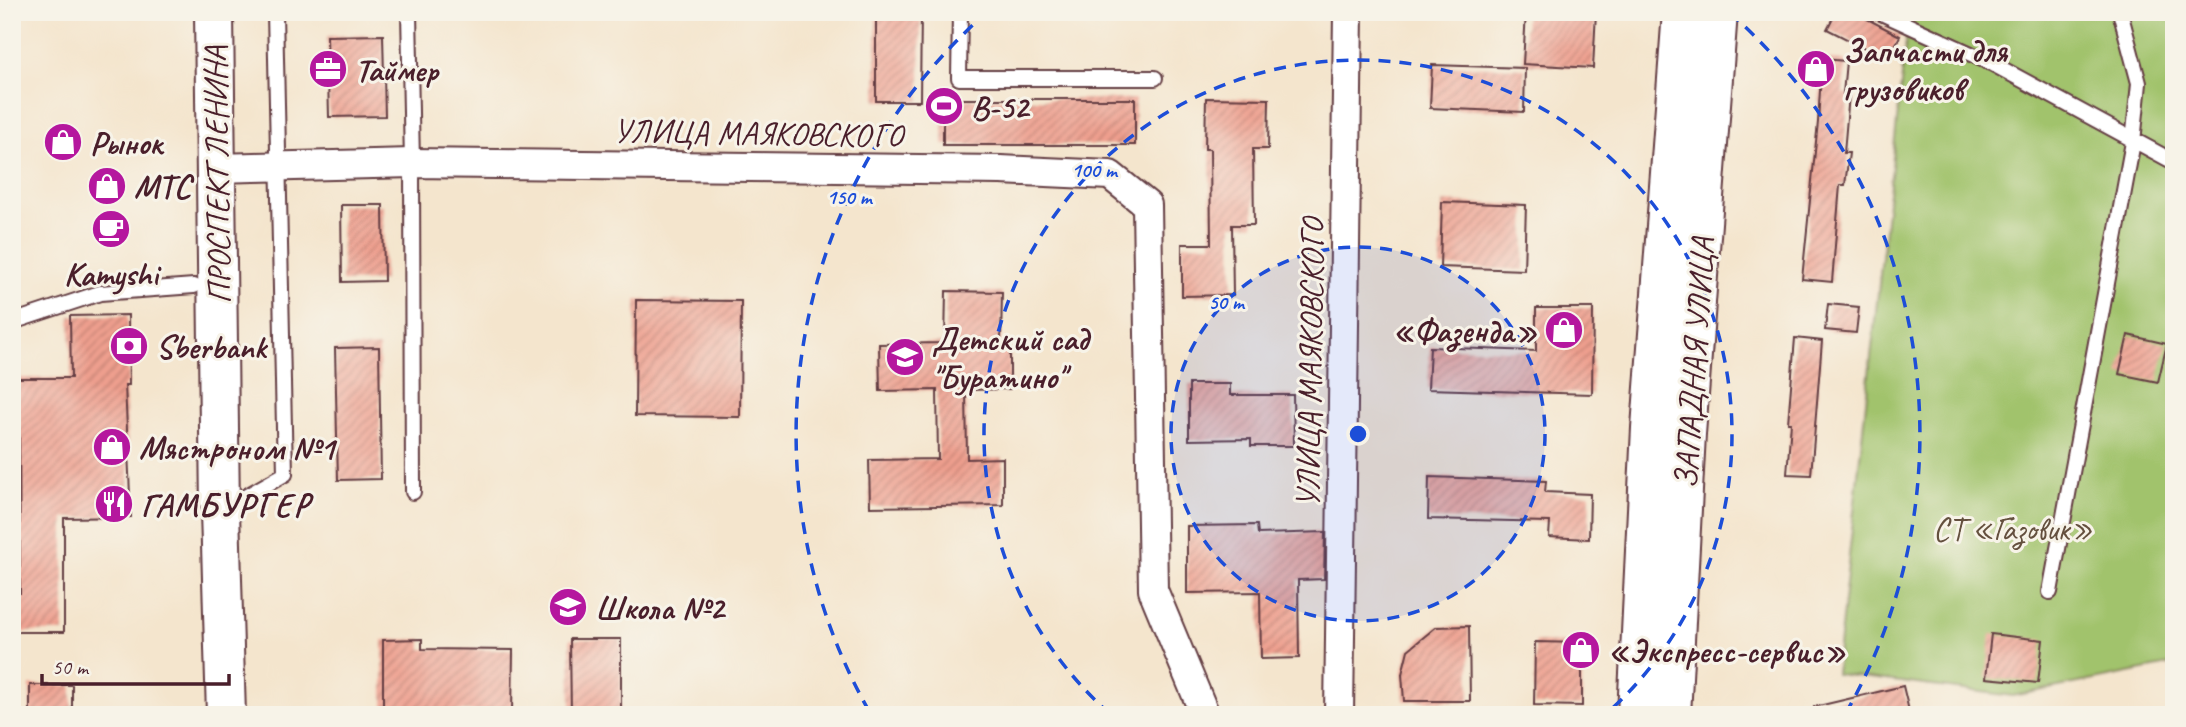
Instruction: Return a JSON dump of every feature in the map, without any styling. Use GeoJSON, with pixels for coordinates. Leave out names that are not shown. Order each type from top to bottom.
{"type":"FeatureCollection","features":[{"type":"Feature","properties":{"kind":"main road","name":"ПРОСПЕКТ ЛЕНИНА"},"geometry":{"type":"LineString","coordinates":[[190,12],[200,715]]}},
{"type":"Feature","properties":{"kind":"main road","name":"ПРОСПЕКТ ЛЕНИНА"},"geometry":{"type":"LineString","coordinates":[[214,12],[220,511],[226,715]]}},
{"type":"Feature","properties":{"kind":"main road","name":"ЗАПАДНАЯ УЛИЦА"},"geometry":{"type":"LineString","coordinates":[[1637,715],[1651,428],[1682,12]]}},
{"type":"Feature","properties":{"kind":"main road","name":"ЗАПАДНАЯ УЛИЦА"},"geometry":{"type":"LineString","coordinates":[[1671,715],[1686,433],[1718,12]]}},
{"type":"Feature","properties":{"kind":"street","name":"УЛИЦА МАЯКОВСКОГО"},"geometry":{"type":"LineString","coordinates":[[1339,715],[1348,12]]}},
{"type":"Feature","properties":{"kind":"street","name":"УЛИЦА МАЯКОВСКОГО"},"geometry":{"type":"LineString","coordinates":[[216,168],[412,163],[1001,170],[1110,175],[1147,205],[1153,590],[1205,715]]}},
{"type":"Feature","properties":{"kind":"lane"},"geometry":{"type":"LineString","coordinates":[[220,511],[285,474],[275,12]]}},
{"type":"Feature","properties":{"kind":"lane"},"geometry":{"type":"LineString","coordinates":[[409,12],[413,492]]}},
{"type":"Feature","properties":{"kind":"lane"},"geometry":{"type":"LineString","coordinates":[[960,12],[959,78],[1155,78]]}},
{"type":"Feature","properties":{"kind":"lane"},"geometry":{"type":"LineString","coordinates":[[1879,12],[1993,64],[2174,162]]}},
{"type":"Feature","properties":{"kind":"lane"},"geometry":{"type":"LineString","coordinates":[[2050,592],[2133,142],[2139,83],[2120,12]]}},
{"type":"Feature","properties":{"kind":"lane"},"geometry":{"type":"LineString","coordinates":[[12,322],[100,293],[194,286]]}},
{"type":"Feature","properties":{"kind":"green space","name":"СТ «Газовик»"},"geometry":{"type":"Polygon","coordinates":[[[1909,12],[2174,12],[2174,664],[2013,696],[1836,674],[1909,12]]]}},
{"type":"Feature","properties":{"kind":"building"},"geometry":{"type":"Polygon","coordinates":[[[876,12],[921,12],[920,101],[876,101],[876,12]]]}},
{"type":"Feature","properties":{"kind":"building"},"geometry":{"type":"Polygon","coordinates":[[[1526,12],[1596,12],[1593,68],[1523,64],[1526,12]]]}},
{"type":"Feature","properties":{"kind":"building"},"geometry":{"type":"Polygon","coordinates":[[[1836,12],[1854,12],[1900,36],[1888,60],[1827,29],[1836,12]]]}},
{"type":"Feature","properties":{"kind":"building"},"geometry":{"type":"Polygon","coordinates":[[[383,35],[385,116],[329,117],[327,36],[383,35]]]}},
{"type":"Feature","properties":{"kind":"building"},"geometry":{"type":"Polygon","coordinates":[[[1822,59],[1846,61],[1843,94],[1849,94],[1844,153],[1849,153],[1845,185],[1840,185],[1832,282],[1802,279],[1822,59]]]}},
{"type":"Feature","properties":{"kind":"building"},"geometry":{"type":"Polygon","coordinates":[[[1432,65],[1525,68],[1524,112],[1430,108],[1432,65]]]}},
{"type":"Feature","properties":{"kind":"building"},"geometry":{"type":"Polygon","coordinates":[[[1206,98],[1269,99],[1268,149],[1253,149],[1254,225],[1232,225],[1233,295],[1182,296],[1182,244],[1211,244],[1210,149],[1205,149],[1206,98]]]}},
{"type":"Feature","properties":{"kind":"building"},"geometry":{"type":"Polygon","coordinates":[[[943,99],[1135,99],[1135,145],[943,145],[943,99]]]}},
{"type":"Feature","properties":{"kind":"building"},"geometry":{"type":"Polygon","coordinates":[[[1442,202],[1526,205],[1524,270],[1440,267],[1442,202]]]}},
{"type":"Feature","properties":{"kind":"building"},"geometry":{"type":"Polygon","coordinates":[[[341,205],[383,205],[384,281],[342,282],[341,205]]]}},
{"type":"Feature","properties":{"kind":"building"},"geometry":{"type":"Polygon","coordinates":[[[946,291],[1002,292],[1001,343],[1010,343],[1010,389],[966,390],[967,459],[1003,458],[1003,505],[870,507],[869,460],[938,459],[937,390],[880,391],[879,344],[945,343],[946,291]]]}},
{"type":"Feature","properties":{"kind":"building"},"geometry":{"type":"Polygon","coordinates":[[[636,300],[741,301],[740,417],[635,416],[636,300]]]}},
{"type":"Feature","properties":{"kind":"building"},"geometry":{"type":"Polygon","coordinates":[[[1828,304],[1859,307],[1856,333],[1825,330],[1828,304]]]}},
{"type":"Feature","properties":{"kind":"building"},"geometry":{"type":"Polygon","coordinates":[[[1536,308],[1593,308],[1592,394],[1428,389],[1430,347],[1536,351],[1536,308]]]}},
{"type":"Feature","properties":{"kind":"building"},"geometry":{"type":"Polygon","coordinates":[[[128,315],[129,385],[125,385],[131,517],[64,518],[64,632],[12,632],[12,593],[20,593],[19,414],[12,414],[12,378],[71,378],[70,316],[128,315]]]}},
{"type":"Feature","properties":{"kind":"building"},"geometry":{"type":"Polygon","coordinates":[[[2128,335],[2167,344],[2158,382],[2119,374],[2128,335]]]}},
{"type":"Feature","properties":{"kind":"building"},"geometry":{"type":"Polygon","coordinates":[[[1795,338],[1822,341],[1811,475],[1787,474],[1795,338]]]}},
{"type":"Feature","properties":{"kind":"building"},"geometry":{"type":"Polygon","coordinates":[[[379,347],[381,479],[338,480],[335,348],[379,347]]]}},
{"type":"Feature","properties":{"kind":"building"},"geometry":{"type":"Polygon","coordinates":[[[1189,384],[1230,384],[1230,395],[1293,395],[1294,446],[1251,446],[1251,439],[1189,440],[1189,384]]]}},
{"type":"Feature","properties":{"kind":"building"},"geometry":{"type":"Polygon","coordinates":[[[1429,477],[1546,481],[1545,492],[1590,494],[1589,539],[1549,537],[1550,522],[1428,519],[1429,477]]]}},
{"type":"Feature","properties":{"kind":"building"},"geometry":{"type":"Polygon","coordinates":[[[1257,525],[1258,534],[1325,532],[1324,579],[1298,580],[1299,658],[1261,659],[1260,592],[1187,593],[1187,526],[1257,525]]]}},
{"type":"Feature","properties":{"kind":"building"},"geometry":{"type":"Polygon","coordinates":[[[1469,626],[1470,701],[1404,701],[1402,674],[1408,650],[1436,627],[1469,626]]]}},
{"type":"Feature","properties":{"kind":"building"},"geometry":{"type":"Polygon","coordinates":[[[1991,634],[2043,640],[2038,683],[1986,678],[1991,634]]]}},
{"type":"Feature","properties":{"kind":"building"},"geometry":{"type":"Polygon","coordinates":[[[422,639],[422,649],[513,650],[512,712],[422,711],[422,715],[383,715],[383,640],[422,639]]]}},
{"type":"Feature","properties":{"kind":"building"},"geometry":{"type":"Polygon","coordinates":[[[570,639],[621,639],[621,715],[571,715],[570,639]]]}},
{"type":"Feature","properties":{"kind":"building"},"geometry":{"type":"Polygon","coordinates":[[[1535,642],[1582,643],[1582,706],[1534,705],[1535,642]]]}},
{"type":"Feature","properties":{"kind":"building"},"geometry":{"type":"Polygon","coordinates":[[[30,685],[72,685],[72,715],[30,715],[30,685]]]}},
{"type":"Feature","properties":{"kind":"building"},"geometry":{"type":"Polygon","coordinates":[[[1903,686],[1910,715],[1815,715],[1814,707],[1903,686]]]}},
{"type":"Feature","properties":{"kind":"place","name":"Таймер"},"geometry":{"type":"Point","coordinates":[328,69]}},
{"type":"Feature","properties":{"kind":"place","name":"Запчасти для грузовиков"},"geometry":{"type":"Point","coordinates":[1816,69]}},
{"type":"Feature","properties":{"kind":"place","name":"В-52"},"geometry":{"type":"Point","coordinates":[944,106]}},
{"type":"Feature","properties":{"kind":"place","name":"Рынок"},"geometry":{"type":"Point","coordinates":[63,142]}},
{"type":"Feature","properties":{"kind":"place","name":"МТС"},"geometry":{"type":"Point","coordinates":[107,186]}},
{"type":"Feature","properties":{"kind":"place","name":"Kamyshi"},"geometry":{"type":"Point","coordinates":[111,229]}},
{"type":"Feature","properties":{"kind":"place","name":"«Фазенда»"},"geometry":{"type":"Point","coordinates":[1564,330]}},
{"type":"Feature","properties":{"kind":"place","name":"Sberbank"},"geometry":{"type":"Point","coordinates":[129,346]}},
{"type":"Feature","properties":{"kind":"place","name":"Детский сад \"Буратино\""},"geometry":{"type":"Point","coordinates":[905,357]}},
{"type":"Feature","properties":{"kind":"place","name":"Мястроном №1"},"geometry":{"type":"Point","coordinates":[112,447]}},
{"type":"Feature","properties":{"kind":"place","name":"ГАМБУРГЕР"},"geometry":{"type":"Point","coordinates":[114,504]}},
{"type":"Feature","properties":{"kind":"place","name":"Школа №2"},"geometry":{"type":"Point","coordinates":[568,607]}},
{"type":"Feature","properties":{"kind":"place","name":"«Экспресс-сервис»"},"geometry":{"type":"Point","coordinates":[1581,650]}}]}
